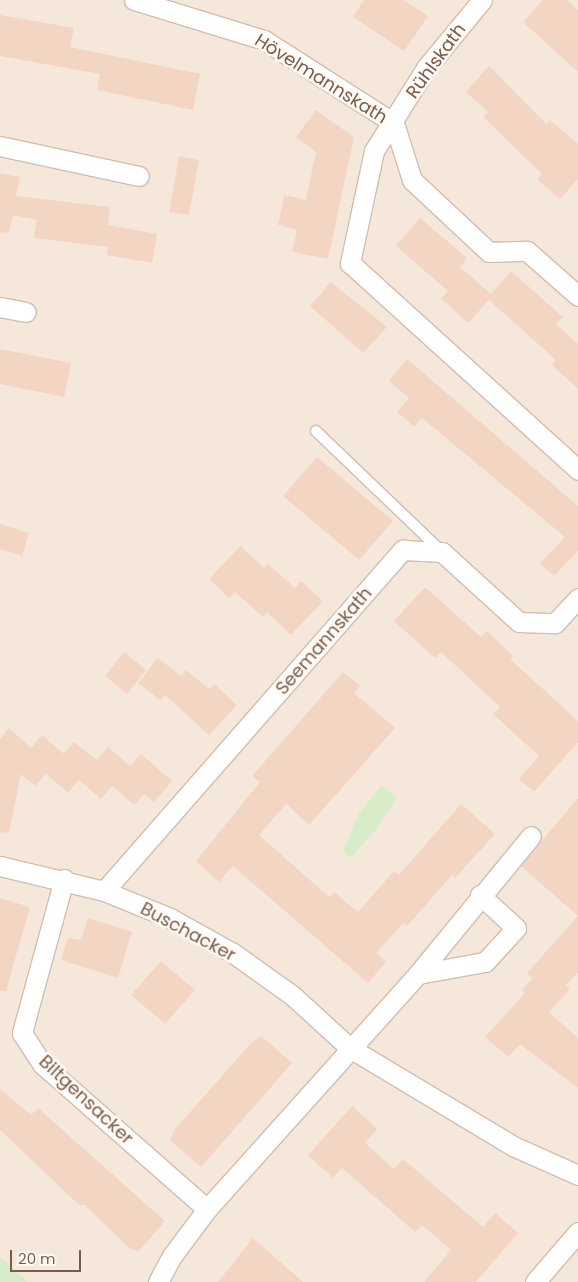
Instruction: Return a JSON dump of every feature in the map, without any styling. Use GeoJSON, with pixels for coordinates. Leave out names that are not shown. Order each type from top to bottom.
{"type":"FeatureCollection","features":[{"type":"Feature","properties":{"kind":"street","name":"Hövelmannskath"},"geometry":{"type":"LineString","coordinates":[[134,0],[264,40],[394,124],[412,180],[482,246],[489,252],[527,251],[578,296]]}},
{"type":"Feature","properties":{"kind":"street","name":"Rühlskath"},"geometry":{"type":"LineString","coordinates":[[394,124],[426,68],[482,0]]}},
{"type":"Feature","properties":{"kind":"street"},"geometry":{"type":"LineString","coordinates":[[394,124],[374,151],[350,263],[578,470]]}},
{"type":"Feature","properties":{"kind":"street"},"geometry":{"type":"LineString","coordinates":[[0,146],[138,176]]}},
{"type":"Feature","properties":{"kind":"street"},"geometry":{"type":"LineString","coordinates":[[0,307],[26,312]]}},
{"type":"Feature","properties":{"kind":"street","name":"Seemannskath"},"geometry":{"type":"LineString","coordinates":[[104,891],[403,550],[442,552]]}},
{"type":"Feature","properties":{"kind":"street"},"geometry":{"type":"LineString","coordinates":[[442,552],[519,622],[555,623],[578,598]]}},
{"type":"Feature","properties":{"kind":"street"},"geometry":{"type":"LineString","coordinates":[[158,1282],[172,1256],[207,1209],[418,974],[480,895],[531,836]]}},
{"type":"Feature","properties":{"kind":"street","name":"Buschacker"},"geometry":{"type":"LineString","coordinates":[[0,866],[64,879],[104,891],[170,918],[233,953],[293,996],[350,1048],[513,1146],[578,1175]]}},
{"type":"Feature","properties":{"kind":"street","name":"Biltgensacker"},"geometry":{"type":"LineString","coordinates":[[64,879],[22,1033],[43,1065],[207,1209]]}},
{"type":"Feature","properties":{"kind":"street"},"geometry":{"type":"LineString","coordinates":[[418,974],[485,962],[516,928],[480,895]]}},
{"type":"Feature","properties":{"kind":"street"},"geometry":{"type":"LineString","coordinates":[[535,1282],[578,1232]]}},
{"type":"Feature","properties":{"kind":"lane"},"geometry":{"type":"LineString","coordinates":[[316,431],[442,552]]}},
{"type":"Feature","properties":{"kind":"shaded area"},"geometry":{"type":"Polygon","coordinates":[[[0,0],[578,0],[578,1282],[0,1282],[0,0]]]}},
{"type":"Feature","properties":{"kind":"green space"},"geometry":{"type":"Polygon","coordinates":[[[382,785],[397,798],[374,832],[350,858],[343,851],[358,814],[382,785]]]}},
{"type":"Feature","properties":{"kind":"green space"},"geometry":{"type":"Polygon","coordinates":[[[0,1257],[28,1282],[0,1282],[0,1257]]]}},
{"type":"Feature","properties":{"kind":"building"},"geometry":{"type":"Polygon","coordinates":[[[364,0],[403,0],[428,16],[404,51],[353,17],[364,0]]]}},
{"type":"Feature","properties":{"kind":"building"},"geometry":{"type":"Polygon","coordinates":[[[543,0],[567,0],[578,10],[578,72],[523,22],[543,0]]]}},
{"type":"Feature","properties":{"kind":"building"},"geometry":{"type":"Polygon","coordinates":[[[0,15],[74,28],[70,47],[200,74],[193,110],[97,90],[100,74],[0,56],[0,15]]]}},
{"type":"Feature","properties":{"kind":"building"},"geometry":{"type":"Polygon","coordinates":[[[489,66],[546,124],[550,120],[578,144],[578,179],[560,199],[537,179],[542,174],[483,117],[488,112],[466,92],[489,66]]]}},
{"type":"Feature","properties":{"kind":"building"},"geometry":{"type":"Polygon","coordinates":[[[316,110],[354,137],[328,259],[292,252],[297,230],[278,225],[284,195],[306,200],[316,152],[296,137],[316,110]]]}},
{"type":"Feature","properties":{"kind":"building"},"geometry":{"type":"Polygon","coordinates":[[[179,156],[199,160],[189,215],[169,212],[179,156]]]}},
{"type":"Feature","properties":{"kind":"building"},"geometry":{"type":"Polygon","coordinates":[[[0,173],[20,177],[16,196],[110,207],[108,225],[157,234],[152,263],[107,255],[108,247],[34,238],[37,220],[13,215],[9,233],[0,232],[0,173]]]}},
{"type":"Feature","properties":{"kind":"building"},"geometry":{"type":"Polygon","coordinates":[[[420,218],[467,258],[460,267],[491,294],[511,271],[563,317],[556,324],[578,344],[578,389],[552,365],[556,360],[489,300],[468,323],[441,298],[448,291],[396,246],[420,218]]]}},
{"type":"Feature","properties":{"kind":"building"},"geometry":{"type":"Polygon","coordinates":[[[331,282],[387,327],[363,353],[310,306],[331,282]]]}},
{"type":"Feature","properties":{"kind":"building"},"geometry":{"type":"Polygon","coordinates":[[[0,349],[71,363],[64,397],[0,384],[0,349]]]}},
{"type":"Feature","properties":{"kind":"building"},"geometry":{"type":"Polygon","coordinates":[[[407,359],[578,506],[578,551],[554,576],[540,563],[565,537],[422,418],[414,427],[397,412],[409,398],[389,381],[407,359]]]}},
{"type":"Feature","properties":{"kind":"building"},"geometry":{"type":"Polygon","coordinates":[[[317,457],[393,521],[359,560],[283,496],[317,457]]]}},
{"type":"Feature","properties":{"kind":"building"},"geometry":{"type":"Polygon","coordinates":[[[0,524],[29,533],[22,556],[0,549],[0,524]]]}},
{"type":"Feature","properties":{"kind":"building"},"geometry":{"type":"Polygon","coordinates":[[[240,546],[264,568],[268,564],[295,588],[301,581],[323,601],[291,635],[267,612],[263,617],[235,592],[229,598],[209,579],[240,546]]]}},
{"type":"Feature","properties":{"kind":"building"},"geometry":{"type":"Polygon","coordinates":[[[425,587],[481,637],[487,631],[513,656],[510,659],[578,721],[578,742],[534,792],[519,779],[539,756],[493,714],[500,707],[441,652],[435,658],[394,621],[425,587]]]}},
{"type":"Feature","properties":{"kind":"building"},"geometry":{"type":"Polygon","coordinates":[[[124,652],[146,670],[127,694],[105,676],[124,652]]]}},
{"type":"Feature","properties":{"kind":"building"},"geometry":{"type":"Polygon","coordinates":[[[158,658],[181,676],[186,670],[209,689],[214,684],[237,705],[209,735],[165,695],[161,701],[138,683],[158,658]]]}},
{"type":"Feature","properties":{"kind":"building"},"geometry":{"type":"Polygon","coordinates":[[[343,672],[360,686],[354,693],[395,728],[309,825],[286,804],[259,835],[329,897],[334,892],[358,912],[394,871],[399,875],[461,804],[495,834],[455,878],[452,875],[407,926],[403,923],[376,953],[386,962],[368,983],[233,866],[219,882],[196,861],[260,782],[252,776],[343,672]]]}},
{"type":"Feature","properties":{"kind":"building"},"geometry":{"type":"Polygon","coordinates":[[[9,728],[31,748],[42,735],[64,754],[74,742],[97,760],[108,747],[130,766],[141,754],[172,781],[154,802],[144,794],[134,805],[112,786],[101,799],[79,780],[68,793],[46,774],[35,786],[21,774],[9,833],[0,832],[0,739],[9,728]]]}},
{"type":"Feature","properties":{"kind":"building"},"geometry":{"type":"Polygon","coordinates":[[[578,798],[578,916],[521,866],[578,798]]]}},
{"type":"Feature","properties":{"kind":"building"},"geometry":{"type":"Polygon","coordinates":[[[0,898],[30,907],[6,991],[0,991],[0,898]]]}},
{"type":"Feature","properties":{"kind":"building"},"geometry":{"type":"Polygon","coordinates":[[[578,916],[578,972],[566,985],[570,989],[549,1012],[578,1038],[578,1088],[520,1044],[508,1057],[485,1037],[525,993],[522,990],[533,978],[527,973],[578,916]]]}},
{"type":"Feature","properties":{"kind":"building"},"geometry":{"type":"Polygon","coordinates":[[[88,918],[132,932],[118,978],[61,960],[68,938],[81,940],[88,918]]]}},
{"type":"Feature","properties":{"kind":"building"},"geometry":{"type":"Polygon","coordinates":[[[161,961],[195,990],[165,1024],[131,995],[161,961]]]}},
{"type":"Feature","properties":{"kind":"building"},"geometry":{"type":"Polygon","coordinates":[[[261,1036],[292,1063],[201,1167],[170,1140],[175,1129],[252,1042],[261,1036]]]}},
{"type":"Feature","properties":{"kind":"building"},"geometry":{"type":"Polygon","coordinates":[[[0,1089],[31,1115],[38,1108],[165,1221],[138,1252],[128,1247],[85,1205],[79,1205],[0,1130],[0,1089]]]}},
{"type":"Feature","properties":{"kind":"building"},"geometry":{"type":"Polygon","coordinates":[[[352,1106],[377,1129],[365,1143],[394,1169],[403,1159],[483,1227],[495,1213],[518,1233],[476,1282],[424,1282],[451,1250],[422,1225],[415,1232],[342,1168],[333,1178],[308,1155],[352,1106]]]}},
{"type":"Feature","properties":{"kind":"building"},"geometry":{"type":"Polygon","coordinates":[[[253,1238],[303,1282],[218,1282],[253,1238]]]}}]}
